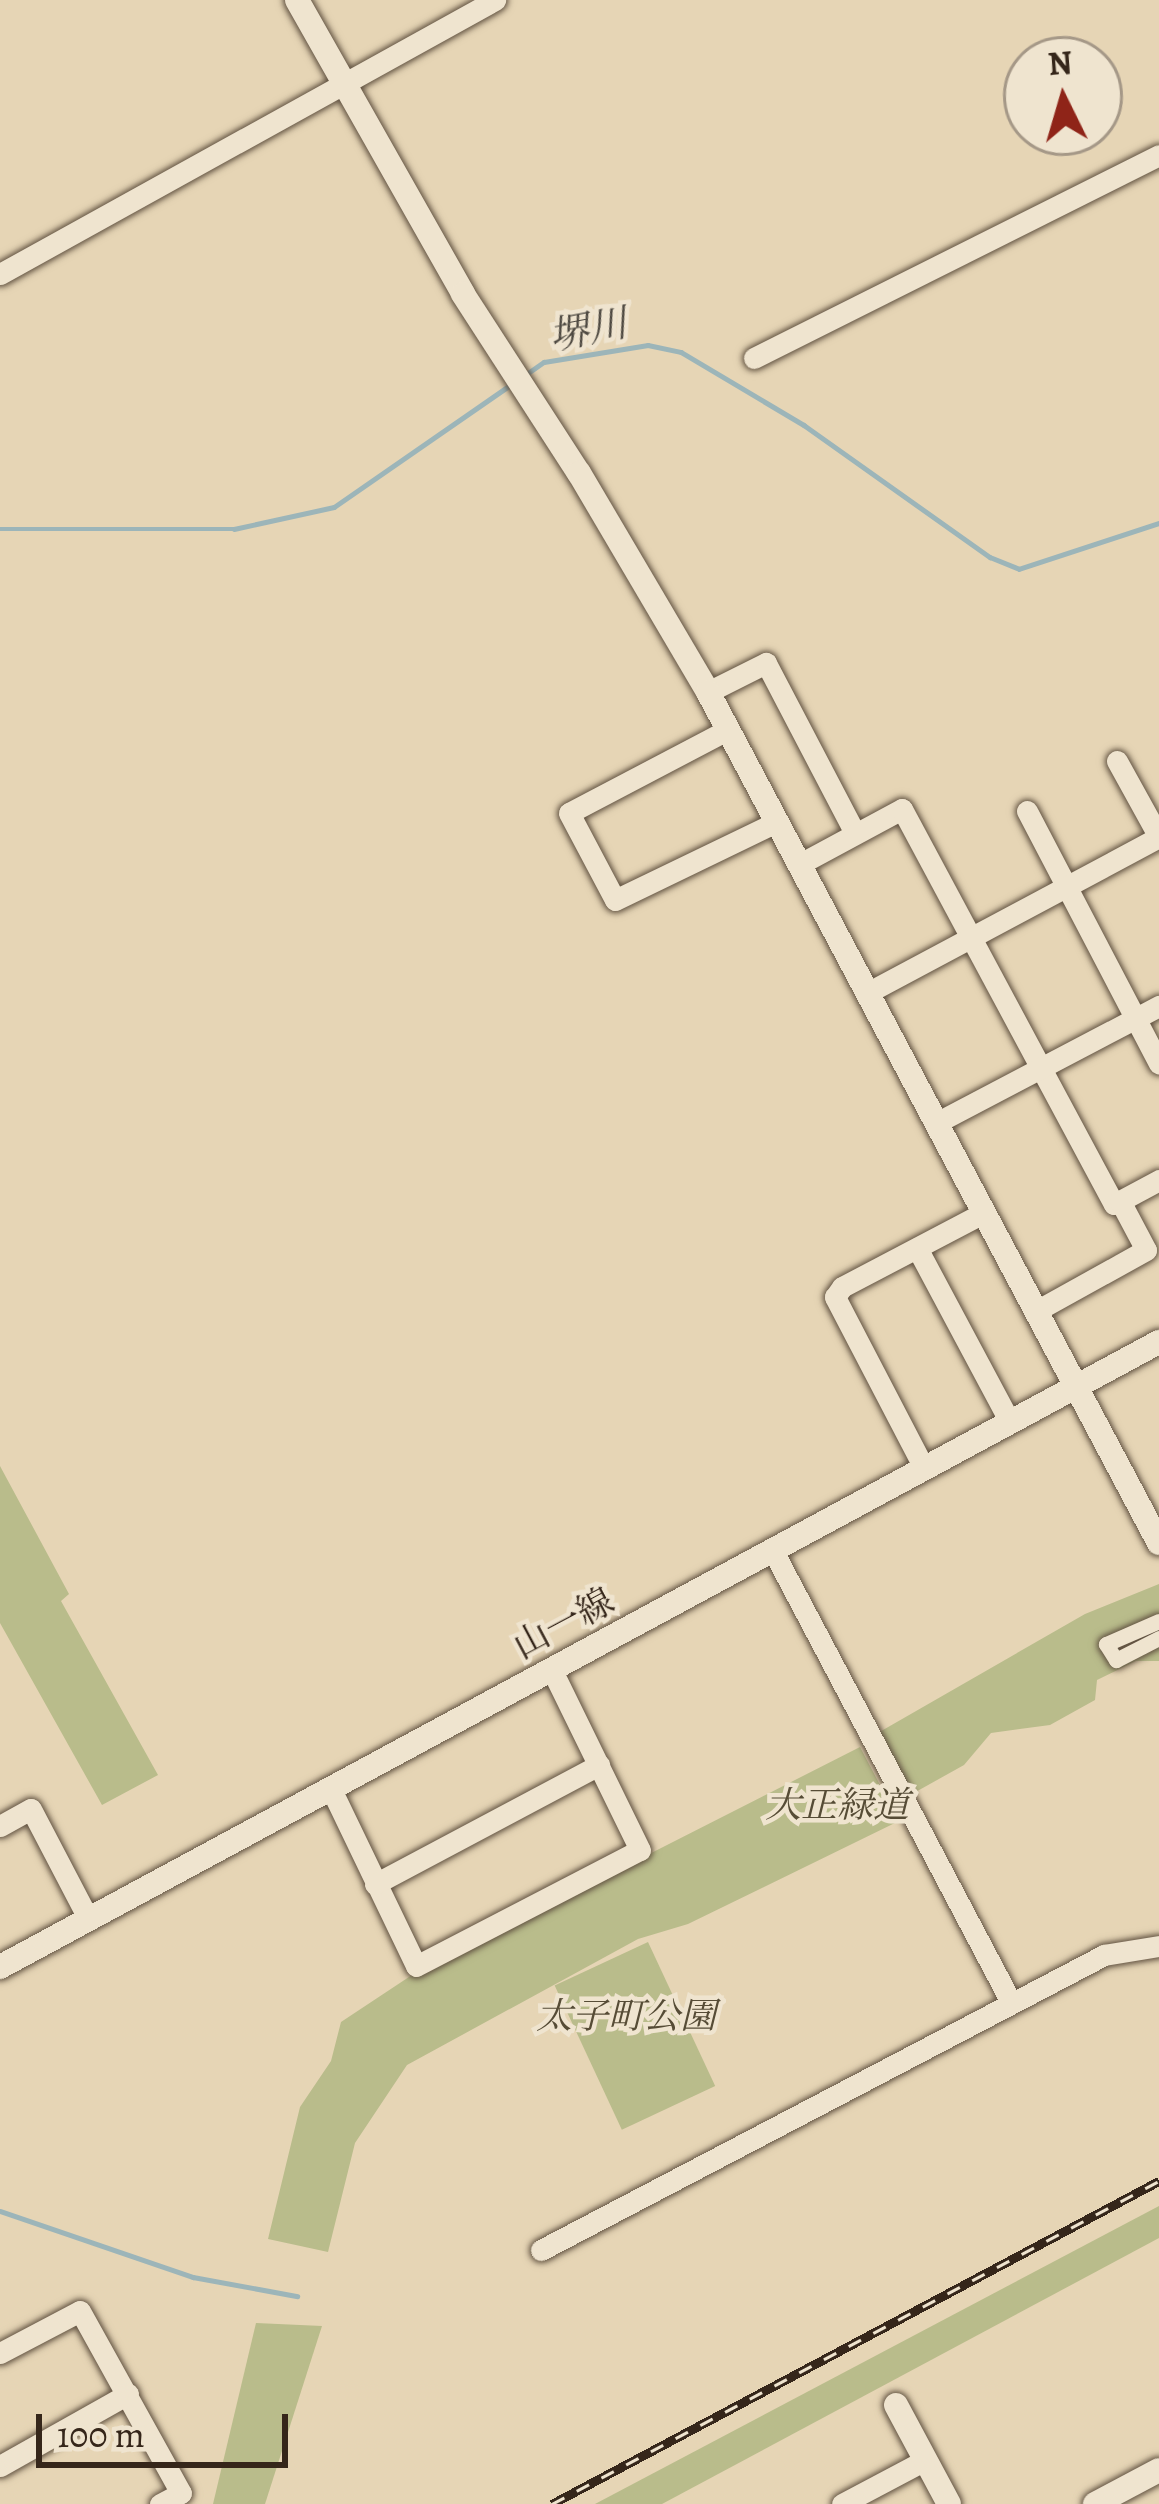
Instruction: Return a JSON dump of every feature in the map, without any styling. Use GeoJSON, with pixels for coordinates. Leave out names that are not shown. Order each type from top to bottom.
{"type":"FeatureCollection","features":[{"type":"Feature","properties":{"kind":"street"},"geometry":{"type":"LineString","coordinates":[[296,0],[342,85],[708,692],[1159,1543]]}},
{"type":"Feature","properties":{"kind":"street"},"geometry":{"type":"LineString","coordinates":[[0,274],[495,0]]}},
{"type":"Feature","properties":{"kind":"street"},"geometry":{"type":"LineString","coordinates":[[754,358],[1159,155]]}},
{"type":"Feature","properties":{"kind":"street"},"geometry":{"type":"LineString","coordinates":[[708,692],[766,663],[855,833]]}},
{"type":"Feature","properties":{"kind":"street"},"geometry":{"type":"LineString","coordinates":[[727,730],[569,813],[615,900],[776,822]]}},
{"type":"Feature","properties":{"kind":"street"},"geometry":{"type":"LineString","coordinates":[[867,993],[1159,837],[1117,761]]}},
{"type":"Feature","properties":{"kind":"street"},"geometry":{"type":"LineString","coordinates":[[798,865],[902,809],[1114,1204],[1159,1180]]}},
{"type":"Feature","properties":{"kind":"street"},"geometry":{"type":"LineString","coordinates":[[1027,811],[1159,1064]]}},
{"type":"Feature","properties":{"kind":"street"},"geometry":{"type":"LineString","coordinates":[[936,1124],[1159,1006]]}},
{"type":"Feature","properties":{"kind":"street"},"geometry":{"type":"LineString","coordinates":[[1036,1312],[1146,1250],[1120,1201]]}},
{"type":"Feature","properties":{"kind":"street"},"geometry":{"type":"LineString","coordinates":[[925,1468],[835,1297],[842,1287],[983,1213]]}},
{"type":"Feature","properties":{"kind":"street"},"geometry":{"type":"LineString","coordinates":[[916,1248],[1010,1422]]}},
{"type":"Feature","properties":{"kind":"street","name":"山一線"},"geometry":{"type":"LineString","coordinates":[[0,1967],[1159,1342]]}},
{"type":"Feature","properties":{"kind":"street"},"geometry":{"type":"LineString","coordinates":[[772,1551],[1011,2002]]}},
{"type":"Feature","properties":{"kind":"street"},"geometry":{"type":"LineString","coordinates":[[1159,1621],[1106,1644],[1116,1660],[1159,1638]]}},
{"type":"Feature","properties":{"kind":"street"},"geometry":{"type":"LineString","coordinates":[[331,1789],[416,1966],[640,1850],[552,1670]]}},
{"type":"Feature","properties":{"kind":"street"},"geometry":{"type":"LineString","coordinates":[[375,1884],[598,1765]]}},
{"type":"Feature","properties":{"kind":"street"},"geometry":{"type":"LineString","coordinates":[[0,1826],[31,1809],[89,1920]]}},
{"type":"Feature","properties":{"kind":"street"},"geometry":{"type":"LineString","coordinates":[[541,2250],[1104,1955],[1159,1946]]}},
{"type":"Feature","properties":{"kind":"street"},"geometry":{"type":"LineString","coordinates":[[0,2353],[80,2311],[181,2493],[160,2504]]}},
{"type":"Feature","properties":{"kind":"street"},"geometry":{"type":"LineString","coordinates":[[0,2467],[128,2394]]}},
{"type":"Feature","properties":{"kind":"street"},"geometry":{"type":"LineString","coordinates":[[896,2405],[949,2504]]}},
{"type":"Feature","properties":{"kind":"street"},"geometry":{"type":"LineString","coordinates":[[842,2504],[925,2460]]}},
{"type":"Feature","properties":{"kind":"street"},"geometry":{"type":"LineString","coordinates":[[1095,2504],[1159,2470]]}},
{"type":"Feature","properties":{"kind":"green space"},"geometry":{"type":"Polygon","coordinates":[[[0,1466],[69,1594],[61,1601],[158,1775],[102,1805],[0,1623],[0,1466]]]}},
{"type":"Feature","properties":{"kind":"green space","name":"大正緑道"},"geometry":{"type":"Polygon","coordinates":[[[1159,1584],[1159,1661],[1136,1661],[1097,1680],[1095,1700],[1050,1725],[991,1733],[964,1765],[912,1794],[876,1734],[1085,1614],[1159,1584]]]}},
{"type":"Feature","properties":{"kind":"green space","name":"大正緑道"},"geometry":{"type":"Polygon","coordinates":[[[860,1747],[899,1821],[688,1924],[638,1939],[407,2065],[355,2143],[328,2252],[268,2239],[300,2107],[331,2061],[341,2022],[415,1973],[860,1747]]]}},
{"type":"Feature","properties":{"kind":"green space","name":"太子町公園"},"geometry":{"type":"Polygon","coordinates":[[[648,1942],[715,2086],[622,2130],[555,1986],[648,1942]]]}},
{"type":"Feature","properties":{"kind":"green space"},"geometry":{"type":"Polygon","coordinates":[[[1159,2206],[1159,2238],[662,2504],[595,2504],[1159,2206]]]}},
{"type":"Feature","properties":{"kind":"green space"},"geometry":{"type":"Polygon","coordinates":[[[256,2323],[322,2326],[265,2504],[213,2504],[256,2323]]]}},
{"type":"Feature","properties":{"kind":"waterway","name":"堺川"},"geometry":{"type":"LineString","coordinates":[[528,373],[544,362],[648,345],[681,352],[804,425],[990,557],[1019,569],[1159,523]]}},
{"type":"Feature","properties":{"kind":"waterway","name":"堺川"},"geometry":{"type":"LineString","coordinates":[[0,529],[234,529],[334,507],[509,386]]}},
{"type":"Feature","properties":{"kind":"waterway"},"geometry":{"type":"LineString","coordinates":[[0,2211],[193,2277],[297,2296]]}},
{"type":"Feature","properties":{"kind":"railway"},"geometry":{"type":"LineString","coordinates":[[552,2504],[1159,2181]]}}]}
